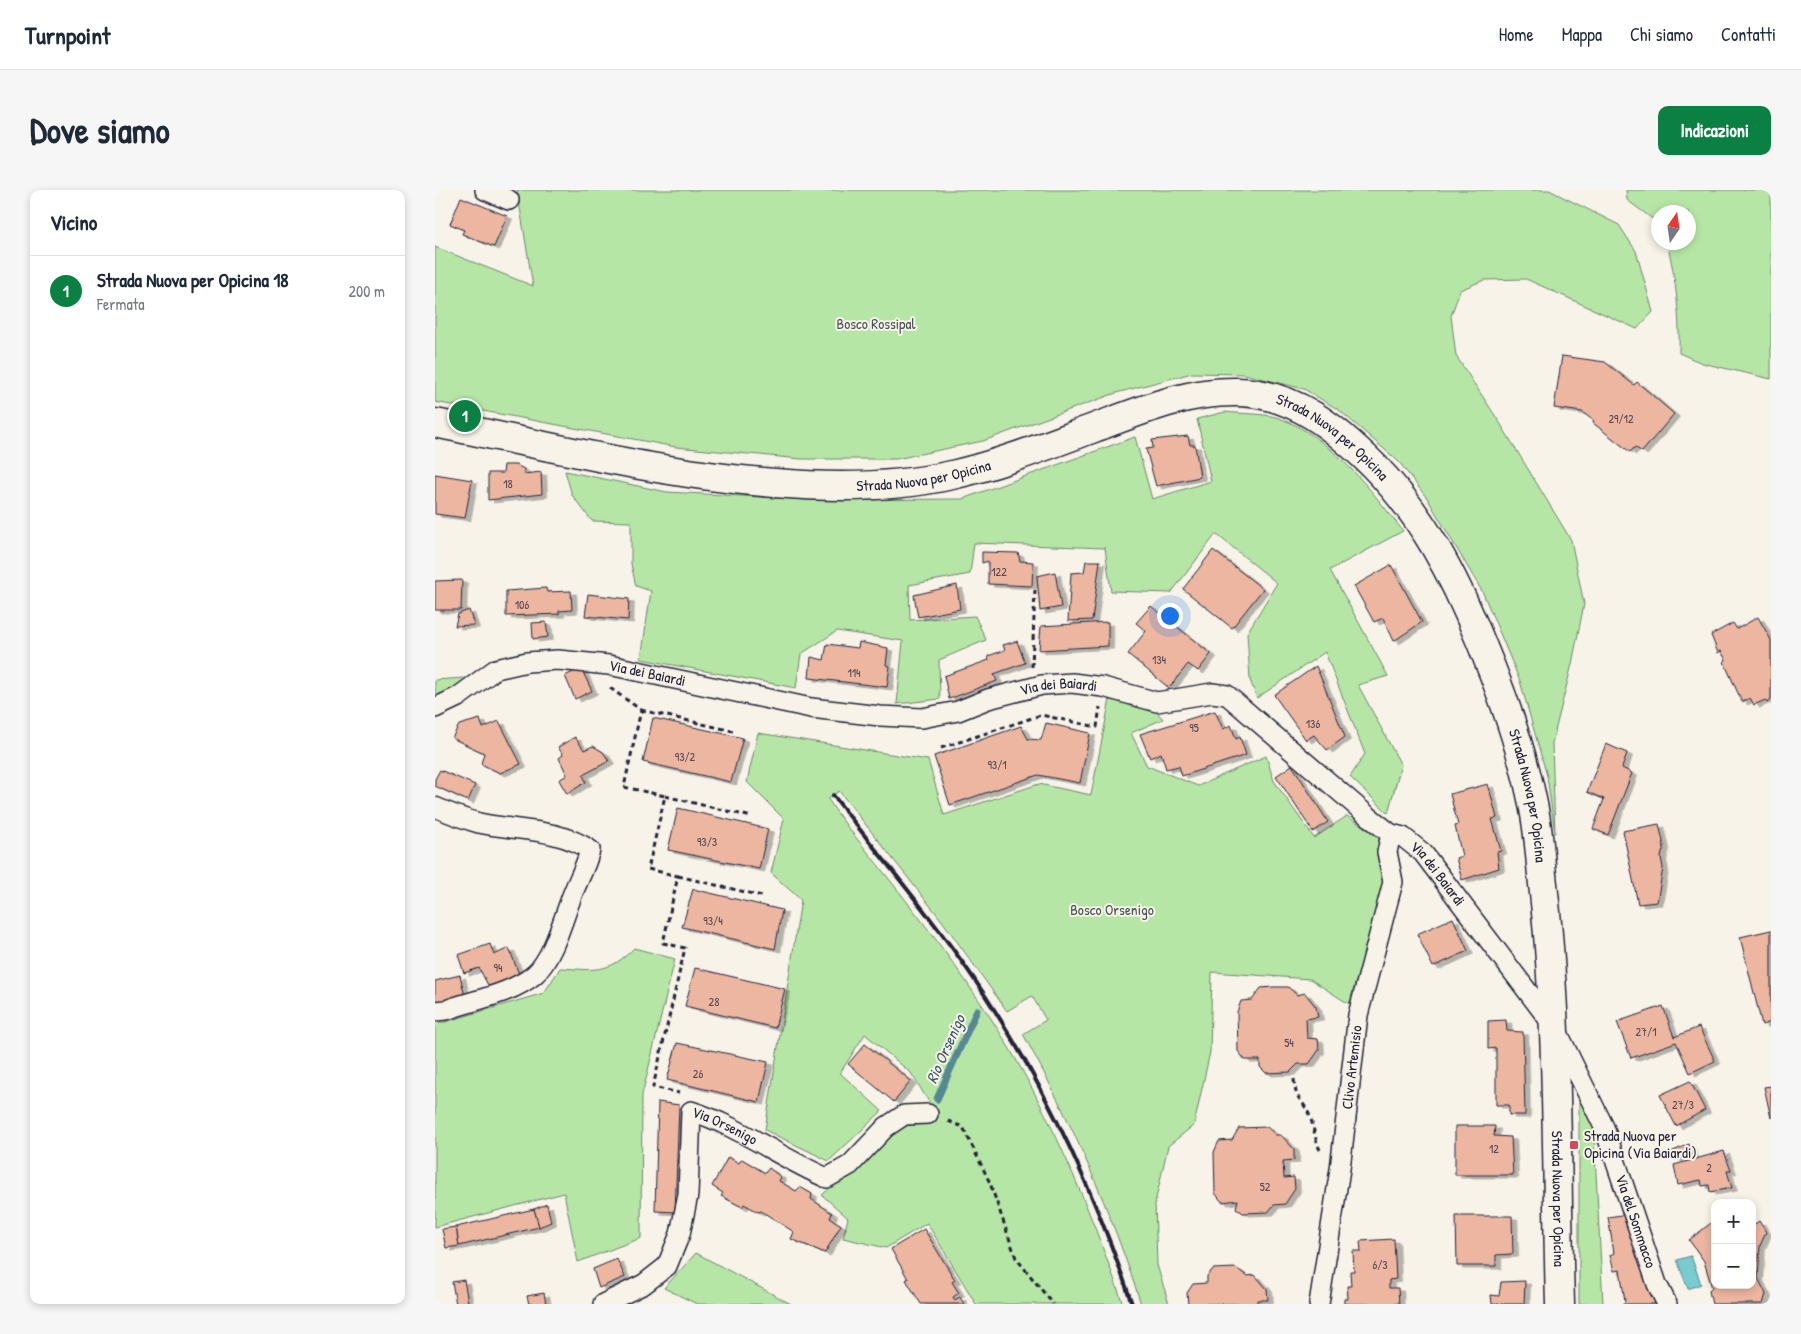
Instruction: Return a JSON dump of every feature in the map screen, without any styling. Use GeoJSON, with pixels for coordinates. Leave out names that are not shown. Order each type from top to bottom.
{"type":"FeatureCollection","features":[{"type":"Feature","properties":{"kind":"main road","name":"Strada Nuova per Opicina"},"geometry":{"type":"LineString","coordinates":[[435,423],[662,470],[807,486],[869,486],[951,476],[993,464],[1166,400],[1200,394],[1242,392],[1299,406],[1327,424],[1389,482],[1420,522],[1441,556],[1469,614],[1502,693],[1517,739],[1535,811],[1551,950],[1556,1029],[1560,1304]]}},
{"type":"Feature","properties":{"kind":"street"},"geometry":{"type":"LineString","coordinates":[[485,190],[509,200]]}},
{"type":"Feature","properties":{"kind":"street","name":"Via dei Baiardi"},"geometry":{"type":"LineString","coordinates":[[435,708],[458,697],[496,669],[527,662],[558,660],[609,665],[811,708],[880,716],[922,718],[958,711],[988,699],[1031,688],[1072,683],[1103,687],[1157,702],[1212,693],[1227,695],[1315,773],[1391,834],[1403,837],[1423,853],[1437,869],[1449,889],[1556,1029]]}},
{"type":"Feature","properties":{"kind":"street"},"geometry":{"type":"LineString","coordinates":[[435,807],[477,822],[577,841],[590,850],[587,866],[574,890],[550,953],[535,974],[517,986],[446,1010],[435,1011]]}},
{"type":"Feature","properties":{"kind":"street","name":"Clivo Artemisio"},"geometry":{"type":"LineString","coordinates":[[1319,1304],[1340,1169],[1357,1015],[1393,882],[1387,852],[1391,834]]}},
{"type":"Feature","properties":{"kind":"street","name":"Via del Sommacco"},"geometry":{"type":"LineString","coordinates":[[1556,1029],[1604,1127],[1657,1284],[1667,1304]]}},
{"type":"Feature","properties":{"kind":"street","name":"Via Orsenigo"},"geometry":{"type":"LineString","coordinates":[[603,1304],[644,1284],[667,1266],[680,1234],[689,1195],[691,1111],[716,1119],[803,1167],[827,1178],[850,1165],[886,1127],[904,1115],[928,1114]]}},
{"type":"Feature","properties":{"kind":"path"},"geometry":{"type":"LineString","coordinates":[[1031,688],[1035,590]]}},
{"type":"Feature","properties":{"kind":"path"},"geometry":{"type":"LineString","coordinates":[[609,665],[606,686],[641,710],[733,731]]}},
{"type":"Feature","properties":{"kind":"path"},"geometry":{"type":"LineString","coordinates":[[641,710],[624,787],[752,817]]}},
{"type":"Feature","properties":{"kind":"path"},"geometry":{"type":"LineString","coordinates":[[941,748],[1041,715],[1097,727]]}},
{"type":"Feature","properties":{"kind":"path"},"geometry":{"type":"LineString","coordinates":[[665,796],[648,869],[762,896]]}},
{"type":"Feature","properties":{"kind":"path"},"geometry":{"type":"LineString","coordinates":[[678,876],[663,943],[685,948],[653,1087],[691,1096],[691,1111]]}},
{"type":"Feature","properties":{"kind":"path"},"geometry":{"type":"LineString","coordinates":[[1295,1079],[1296,1096],[1308,1112],[1315,1142],[1325,1159],[1340,1169]]}},
{"type":"Feature","properties":{"kind":"path"},"geometry":{"type":"LineString","coordinates":[[928,1114],[963,1127],[990,1183],[1016,1258],[1053,1304]]}},
{"type":"Feature","properties":{"kind":"green space","name":"Bosco Rossipal"},"geometry":{"type":"Polygon","coordinates":[[[517,190],[1549,190],[1619,225],[1636,251],[1653,312],[1637,329],[1526,279],[1484,280],[1460,290],[1451,316],[1456,356],[1500,423],[1571,540],[1584,604],[1572,664],[1552,743],[1555,833],[1547,776],[1520,681],[1483,593],[1427,498],[1399,462],[1339,410],[1304,389],[1244,374],[1192,373],[1116,393],[983,441],[896,459],[801,459],[676,447],[435,402],[435,247],[533,286],[517,190]]]}},
{"type":"Feature","properties":{"kind":"green space"},"geometry":{"type":"Polygon","coordinates":[[[1626,190],[1771,190],[1771,379],[1702,363],[1679,353],[1677,297],[1669,250],[1696,250],[1696,205],[1651,205],[1651,218],[1627,200],[1626,190]]]}},
{"type":"Feature","properties":{"kind":"green space"},"geometry":{"type":"Polygon","coordinates":[[[1225,412],[1273,416],[1298,426],[1315,437],[1363,482],[1403,531],[1330,570],[1388,676],[1358,685],[1401,765],[1388,813],[1350,777],[1365,754],[1325,652],[1257,698],[1250,680],[1247,633],[1277,583],[1216,534],[1171,593],[1111,591],[1105,548],[974,543],[970,574],[909,585],[910,620],[975,616],[986,640],[939,660],[940,699],[897,704],[903,641],[837,631],[801,654],[796,688],[641,659],[651,591],[636,586],[631,564],[631,522],[592,521],[572,495],[565,471],[667,492],[815,500],[962,499],[1135,437],[1152,499],[1211,481],[1197,419],[1225,412]]]}},
{"type":"Feature","properties":{"kind":"green space"},"geometry":{"type":"Polygon","coordinates":[[[478,677],[435,701],[435,680],[478,677]]]}},
{"type":"Feature","properties":{"kind":"green space","name":"Bosco Orsenigo"},"geometry":{"type":"Polygon","coordinates":[[[1110,699],[1154,709],[1163,719],[1131,733],[1147,766],[1198,786],[1266,756],[1274,781],[1314,838],[1347,816],[1381,838],[1385,884],[1349,1004],[1310,979],[1212,972],[1210,1052],[1194,1125],[1168,1146],[1155,1203],[1157,1265],[1169,1304],[1141,1304],[1117,1235],[1089,1166],[1041,1066],[1023,1034],[1046,1020],[1032,996],[1007,1011],[943,922],[839,791],[828,799],[848,828],[913,909],[952,962],[1011,1051],[1065,1156],[1096,1229],[1123,1304],[976,1304],[927,1223],[886,1248],[843,1238],[848,1218],[822,1195],[900,1126],[930,1124],[929,1102],[911,1073],[865,1034],[840,1073],[882,1111],[829,1161],[765,1130],[801,900],[771,873],[784,819],[747,782],[758,733],[928,760],[944,815],[1039,784],[1091,795],[1110,699]]]}},
{"type":"Feature","properties":{"kind":"green space"},"geometry":{"type":"Polygon","coordinates":[[[634,948],[675,959],[642,1095],[641,1238],[578,1262],[564,1193],[435,1227],[435,1022],[445,1022],[544,993],[560,968],[592,969],[609,966],[634,948]]]}},
{"type":"Feature","properties":{"kind":"green space"},"geometry":{"type":"Polygon","coordinates":[[[1579,1087],[1593,1117],[1603,1304],[1579,1304],[1579,1087]]]}},
{"type":"Feature","properties":{"kind":"green space"},"geometry":{"type":"Polygon","coordinates":[[[696,1253],[791,1304],[697,1304],[664,1288],[696,1253]]]}},
{"type":"Feature","properties":{"kind":"water"},"geometry":{"type":"Polygon","coordinates":[[[1691,1256],[1701,1284],[1688,1289],[1677,1260],[1691,1256]]]}},
{"type":"Feature","properties":{"kind":"building"},"geometry":{"type":"Polygon","coordinates":[[[461,197],[507,216],[494,247],[462,234],[464,230],[450,224],[461,197]]]}},
{"type":"Feature","properties":{"kind":"building"},"geometry":{"type":"Polygon","coordinates":[[[1562,356],[1605,362],[1634,385],[1637,382],[1674,414],[1642,452],[1635,447],[1630,452],[1582,412],[1554,408],[1562,356]]]}},
{"type":"Feature","properties":{"kind":"building"},"geometry":{"type":"Polygon","coordinates":[[[1188,436],[1190,445],[1195,445],[1200,477],[1156,486],[1146,449],[1153,448],[1152,440],[1188,436]]]}},
{"type":"Feature","properties":{"kind":"building"},"geometry":{"type":"Polygon","coordinates":[[[504,465],[516,465],[524,469],[524,474],[541,472],[542,494],[488,500],[488,473],[503,473],[504,465]]]}},
{"type":"Feature","properties":{"kind":"building"},"geometry":{"type":"Polygon","coordinates":[[[435,474],[472,480],[465,518],[435,514],[435,474]]]}},
{"type":"Feature","properties":{"kind":"building"},"geometry":{"type":"Polygon","coordinates":[[[1213,550],[1263,589],[1232,628],[1183,589],[1213,550]]]}},
{"type":"Feature","properties":{"kind":"building"},"geometry":{"type":"Polygon","coordinates":[[[982,552],[1018,553],[1020,561],[1033,562],[1032,586],[988,584],[988,561],[982,563],[982,552]]]}},
{"type":"Feature","properties":{"kind":"building"},"geometry":{"type":"Polygon","coordinates":[[[1086,561],[1100,561],[1092,620],[1068,621],[1071,573],[1084,572],[1086,561]]]}},
{"type":"Feature","properties":{"kind":"building"},"geometry":{"type":"Polygon","coordinates":[[[1391,565],[1422,622],[1394,641],[1383,618],[1374,622],[1354,586],[1391,565]]]}},
{"type":"Feature","properties":{"kind":"building"},"geometry":{"type":"Polygon","coordinates":[[[1055,572],[1061,607],[1040,611],[1037,576],[1055,572]]]}},
{"type":"Feature","properties":{"kind":"building"},"geometry":{"type":"Polygon","coordinates":[[[462,580],[461,610],[435,610],[435,581],[462,580]]]}},
{"type":"Feature","properties":{"kind":"building"},"geometry":{"type":"Polygon","coordinates":[[[957,585],[960,609],[918,617],[914,595],[957,585]]]}},
{"type":"Feature","properties":{"kind":"building"},"geometry":{"type":"Polygon","coordinates":[[[546,588],[547,592],[571,591],[572,610],[559,611],[559,614],[506,616],[506,591],[546,588]]]}},
{"type":"Feature","properties":{"kind":"building"},"geometry":{"type":"Polygon","coordinates":[[[588,594],[629,599],[628,620],[585,616],[588,594]]]}},
{"type":"Feature","properties":{"kind":"building"},"geometry":{"type":"Polygon","coordinates":[[[1151,606],[1211,654],[1198,671],[1188,664],[1169,688],[1128,654],[1146,631],[1136,623],[1151,606]]]}},
{"type":"Feature","properties":{"kind":"building"},"geometry":{"type":"Polygon","coordinates":[[[469,610],[474,625],[455,626],[458,614],[469,610]]]}},
{"type":"Feature","properties":{"kind":"building"},"geometry":{"type":"Polygon","coordinates":[[[1758,617],[1771,640],[1771,700],[1767,703],[1765,700],[1754,705],[1750,698],[1742,702],[1724,662],[1726,660],[1721,651],[1718,653],[1711,635],[1733,623],[1737,629],[1758,617]]]}},
{"type":"Feature","properties":{"kind":"building"},"geometry":{"type":"Polygon","coordinates":[[[546,622],[548,637],[533,639],[532,623],[546,622]]]}},
{"type":"Feature","properties":{"kind":"building"},"geometry":{"type":"Polygon","coordinates":[[[1108,622],[1108,646],[1039,650],[1041,626],[1108,622]]]}},
{"type":"Feature","properties":{"kind":"building"},"geometry":{"type":"Polygon","coordinates":[[[1017,641],[1025,663],[994,674],[997,681],[949,699],[944,676],[989,660],[988,656],[1005,650],[1003,645],[1017,641]]]}},
{"type":"Feature","properties":{"kind":"building"},"geometry":{"type":"Polygon","coordinates":[[[859,642],[888,648],[886,665],[890,666],[887,687],[809,678],[811,657],[824,660],[827,644],[858,648],[859,642]]]}},
{"type":"Feature","properties":{"kind":"building"},"geometry":{"type":"Polygon","coordinates":[[[1316,666],[1345,737],[1327,750],[1314,735],[1306,740],[1274,695],[1316,666]]]}},
{"type":"Feature","properties":{"kind":"building"},"geometry":{"type":"Polygon","coordinates":[[[581,668],[592,691],[575,699],[565,676],[581,668]]]}},
{"type":"Feature","properties":{"kind":"building"},"geometry":{"type":"Polygon","coordinates":[[[1215,711],[1223,729],[1231,725],[1236,739],[1240,737],[1246,755],[1182,776],[1179,766],[1166,769],[1161,753],[1150,758],[1140,734],[1215,711]]]}},
{"type":"Feature","properties":{"kind":"building"},"geometry":{"type":"Polygon","coordinates":[[[653,718],[743,738],[731,782],[643,762],[653,718]]]}},
{"type":"Feature","properties":{"kind":"building"},"geometry":{"type":"Polygon","coordinates":[[[480,719],[483,728],[499,721],[521,764],[500,773],[481,764],[484,753],[452,738],[459,725],[480,719]]]}},
{"type":"Feature","properties":{"kind":"building"},"geometry":{"type":"Polygon","coordinates":[[[1046,723],[1090,733],[1080,783],[1038,775],[950,805],[934,756],[1021,726],[1028,739],[1041,740],[1046,723]]]}},
{"type":"Feature","properties":{"kind":"building"},"geometry":{"type":"Polygon","coordinates":[[[575,737],[584,750],[593,746],[603,752],[609,761],[583,775],[586,782],[567,794],[559,780],[567,775],[559,758],[563,755],[558,747],[575,737]]]}},
{"type":"Feature","properties":{"kind":"building"},"geometry":{"type":"Polygon","coordinates":[[[1606,744],[1627,753],[1622,768],[1632,773],[1608,835],[1593,829],[1604,799],[1587,792],[1606,744]]]}},
{"type":"Feature","properties":{"kind":"building"},"geometry":{"type":"Polygon","coordinates":[[[1292,765],[1328,822],[1313,832],[1276,776],[1292,765]]]}},
{"type":"Feature","properties":{"kind":"building"},"geometry":{"type":"Polygon","coordinates":[[[440,770],[475,785],[468,801],[435,786],[435,779],[440,770]]]}},
{"type":"Feature","properties":{"kind":"building"},"geometry":{"type":"Polygon","coordinates":[[[1488,784],[1497,818],[1492,819],[1501,851],[1497,852],[1499,868],[1462,880],[1456,858],[1462,856],[1455,826],[1458,825],[1450,794],[1488,784]]]}},
{"type":"Feature","properties":{"kind":"building"},"geometry":{"type":"Polygon","coordinates":[[[678,808],[768,829],[759,869],[668,850],[678,808]]]}},
{"type":"Feature","properties":{"kind":"building"},"geometry":{"type":"Polygon","coordinates":[[[1659,824],[1664,846],[1661,857],[1663,868],[1657,902],[1638,904],[1623,831],[1659,824]]]}},
{"type":"Feature","properties":{"kind":"building"},"geometry":{"type":"Polygon","coordinates":[[[693,889],[782,910],[775,949],[682,927],[693,889]]]}},
{"type":"Feature","properties":{"kind":"building"},"geometry":{"type":"Polygon","coordinates":[[[1453,918],[1468,951],[1433,967],[1417,934],[1453,918]]]}},
{"type":"Feature","properties":{"kind":"building"},"geometry":{"type":"Polygon","coordinates":[[[1771,930],[1771,1022],[1762,1025],[1740,937],[1771,930]]]}},
{"type":"Feature","properties":{"kind":"building"},"geometry":{"type":"Polygon","coordinates":[[[490,944],[494,955],[509,948],[519,974],[489,987],[479,968],[464,973],[458,955],[490,944]]]}},
{"type":"Feature","properties":{"kind":"building"},"geometry":{"type":"Polygon","coordinates":[[[695,968],[785,989],[775,1028],[685,1006],[695,968]]]}},
{"type":"Feature","properties":{"kind":"building"},"geometry":{"type":"Polygon","coordinates":[[[460,975],[465,997],[435,1007],[435,981],[460,975]]]}},
{"type":"Feature","properties":{"kind":"building"},"geometry":{"type":"Polygon","coordinates":[[[1288,987],[1297,995],[1305,993],[1316,1007],[1318,1017],[1306,1019],[1307,1038],[1318,1039],[1319,1050],[1309,1064],[1298,1064],[1290,1072],[1266,1073],[1260,1067],[1260,1060],[1245,1060],[1238,1051],[1237,1012],[1241,1001],[1252,1000],[1261,988],[1288,987]]]}},
{"type":"Feature","properties":{"kind":"building"},"geometry":{"type":"Polygon","coordinates":[[[1663,1006],[1674,1037],[1699,1027],[1715,1061],[1690,1073],[1676,1042],[1631,1058],[1617,1022],[1663,1006]]]}},
{"type":"Feature","properties":{"kind":"building"},"geometry":{"type":"Polygon","coordinates":[[[1506,1020],[1507,1031],[1523,1032],[1525,1115],[1509,1115],[1509,1105],[1496,1105],[1496,1048],[1488,1049],[1488,1021],[1506,1020]]]}},
{"type":"Feature","properties":{"kind":"building"},"geometry":{"type":"Polygon","coordinates":[[[677,1043],[768,1062],[759,1102],[667,1080],[677,1043]]]}},
{"type":"Feature","properties":{"kind":"building"},"geometry":{"type":"Polygon","coordinates":[[[865,1044],[911,1081],[894,1102],[848,1064],[865,1044]]]}},
{"type":"Feature","properties":{"kind":"building"},"geometry":{"type":"Polygon","coordinates":[[[1690,1081],[1705,1110],[1676,1126],[1660,1095],[1690,1081]]]}},
{"type":"Feature","properties":{"kind":"building"},"geometry":{"type":"Polygon","coordinates":[[[1771,1086],[1771,1118],[1764,1087],[1771,1086]]]}},
{"type":"Feature","properties":{"kind":"building"},"geometry":{"type":"Polygon","coordinates":[[[658,1102],[679,1105],[675,1212],[655,1211],[658,1102]]]}},
{"type":"Feature","properties":{"kind":"building"},"geometry":{"type":"Polygon","coordinates":[[[1455,1126],[1495,1126],[1494,1136],[1511,1137],[1513,1175],[1455,1175],[1455,1126]]]}},
{"type":"Feature","properties":{"kind":"building"},"geometry":{"type":"Polygon","coordinates":[[[1267,1127],[1276,1135],[1281,1135],[1294,1149],[1294,1160],[1283,1161],[1284,1178],[1294,1177],[1295,1189],[1285,1204],[1274,1205],[1268,1212],[1243,1213],[1236,1208],[1238,1200],[1222,1202],[1215,1193],[1214,1152],[1219,1141],[1232,1140],[1239,1128],[1267,1127]]]}},
{"type":"Feature","properties":{"kind":"building"},"geometry":{"type":"Polygon","coordinates":[[[1689,1144],[1692,1155],[1676,1159],[1671,1152],[1689,1144]]]}},
{"type":"Feature","properties":{"kind":"building"},"geometry":{"type":"Polygon","coordinates":[[[1724,1151],[1731,1171],[1727,1171],[1732,1188],[1710,1192],[1709,1185],[1702,1186],[1701,1180],[1678,1185],[1674,1165],[1724,1151]]]}},
{"type":"Feature","properties":{"kind":"building"},"geometry":{"type":"Polygon","coordinates":[[[728,1157],[739,1163],[742,1159],[765,1173],[769,1168],[781,1177],[779,1181],[796,1191],[800,1187],[812,1194],[811,1199],[832,1213],[830,1218],[841,1225],[825,1253],[791,1239],[794,1232],[761,1211],[758,1212],[744,1204],[742,1207],[721,1196],[723,1193],[712,1186],[728,1157]]]}},
{"type":"Feature","properties":{"kind":"building"},"geometry":{"type":"Polygon","coordinates":[[[547,1204],[551,1222],[539,1227],[534,1209],[547,1204]]]}},
{"type":"Feature","properties":{"kind":"building"},"geometry":{"type":"Polygon","coordinates":[[[534,1209],[539,1227],[459,1246],[456,1227],[534,1209]]]}},
{"type":"Feature","properties":{"kind":"building"},"geometry":{"type":"Polygon","coordinates":[[[1628,1214],[1644,1263],[1648,1287],[1652,1287],[1655,1304],[1622,1304],[1625,1301],[1620,1270],[1614,1271],[1610,1255],[1614,1253],[1608,1217],[1628,1214]]]}},
{"type":"Feature","properties":{"kind":"building"},"geometry":{"type":"Polygon","coordinates":[[[1456,1216],[1512,1216],[1513,1254],[1496,1255],[1496,1266],[1457,1266],[1456,1216]]]}},
{"type":"Feature","properties":{"kind":"building"},"geometry":{"type":"Polygon","coordinates":[[[1759,1221],[1766,1232],[1760,1246],[1758,1278],[1766,1294],[1763,1304],[1712,1304],[1709,1291],[1711,1289],[1756,1289],[1756,1223],[1759,1221]]]}},
{"type":"Feature","properties":{"kind":"building"},"geometry":{"type":"Polygon","coordinates":[[[1711,1223],[1711,1285],[1704,1261],[1689,1240],[1711,1223]]]}},
{"type":"Feature","properties":{"kind":"building"},"geometry":{"type":"Polygon","coordinates":[[[456,1227],[459,1246],[446,1248],[442,1229],[456,1227]]]}},
{"type":"Feature","properties":{"kind":"building"},"geometry":{"type":"Polygon","coordinates":[[[924,1229],[955,1280],[952,1282],[959,1293],[953,1297],[955,1300],[960,1297],[964,1304],[921,1304],[906,1280],[908,1279],[891,1249],[924,1229]]]}},
{"type":"Feature","properties":{"kind":"building"},"geometry":{"type":"Polygon","coordinates":[[[1394,1239],[1396,1279],[1389,1280],[1389,1288],[1398,1288],[1399,1304],[1344,1304],[1344,1299],[1348,1299],[1347,1286],[1351,1286],[1350,1271],[1354,1271],[1353,1251],[1361,1251],[1360,1241],[1394,1239]]]}},
{"type":"Feature","properties":{"kind":"building"},"geometry":{"type":"Polygon","coordinates":[[[617,1259],[625,1277],[599,1288],[593,1269],[617,1259]]]}},
{"type":"Feature","properties":{"kind":"building"},"geometry":{"type":"Polygon","coordinates":[[[1236,1268],[1247,1276],[1255,1275],[1267,1289],[1268,1300],[1257,1300],[1257,1304],[1188,1304],[1187,1293],[1193,1284],[1207,1283],[1207,1276],[1213,1269],[1236,1268]]]}},
{"type":"Feature","properties":{"kind":"building"},"geometry":{"type":"Polygon","coordinates":[[[464,1280],[468,1302],[456,1304],[452,1282],[464,1280]]]}},
{"type":"Feature","properties":{"kind":"building"},"geometry":{"type":"Polygon","coordinates":[[[1525,1281],[1524,1304],[1492,1304],[1491,1295],[1499,1296],[1501,1282],[1525,1281]]]}},
{"type":"Feature","properties":{"kind":"building"},"geometry":{"type":"Polygon","coordinates":[[[544,1293],[546,1304],[529,1304],[527,1296],[544,1293]]]}},
{"type":"Feature","properties":{"kind":"waterway","name":"Rio Orsenigo"},"geometry":{"type":"LineString","coordinates":[[937,1099],[977,1010]]}},
{"type":"Feature","properties":{"kind":"railway"},"geometry":{"type":"LineString","coordinates":[[833,795],[950,945],[1009,1033],[1050,1108],[1087,1185],[1132,1304]]}},
{"type":"Feature","properties":{"kind":"place","name":"Strada Nuova per Opicina 18"},"geometry":{"type":"Point","coordinates":[465,416]}},
{"type":"Feature","properties":{"kind":"place","name":"Strada Nuova per Opicina (Via Baiardi)"},"geometry":{"type":"Point","coordinates":[1574,1145]}}]}
